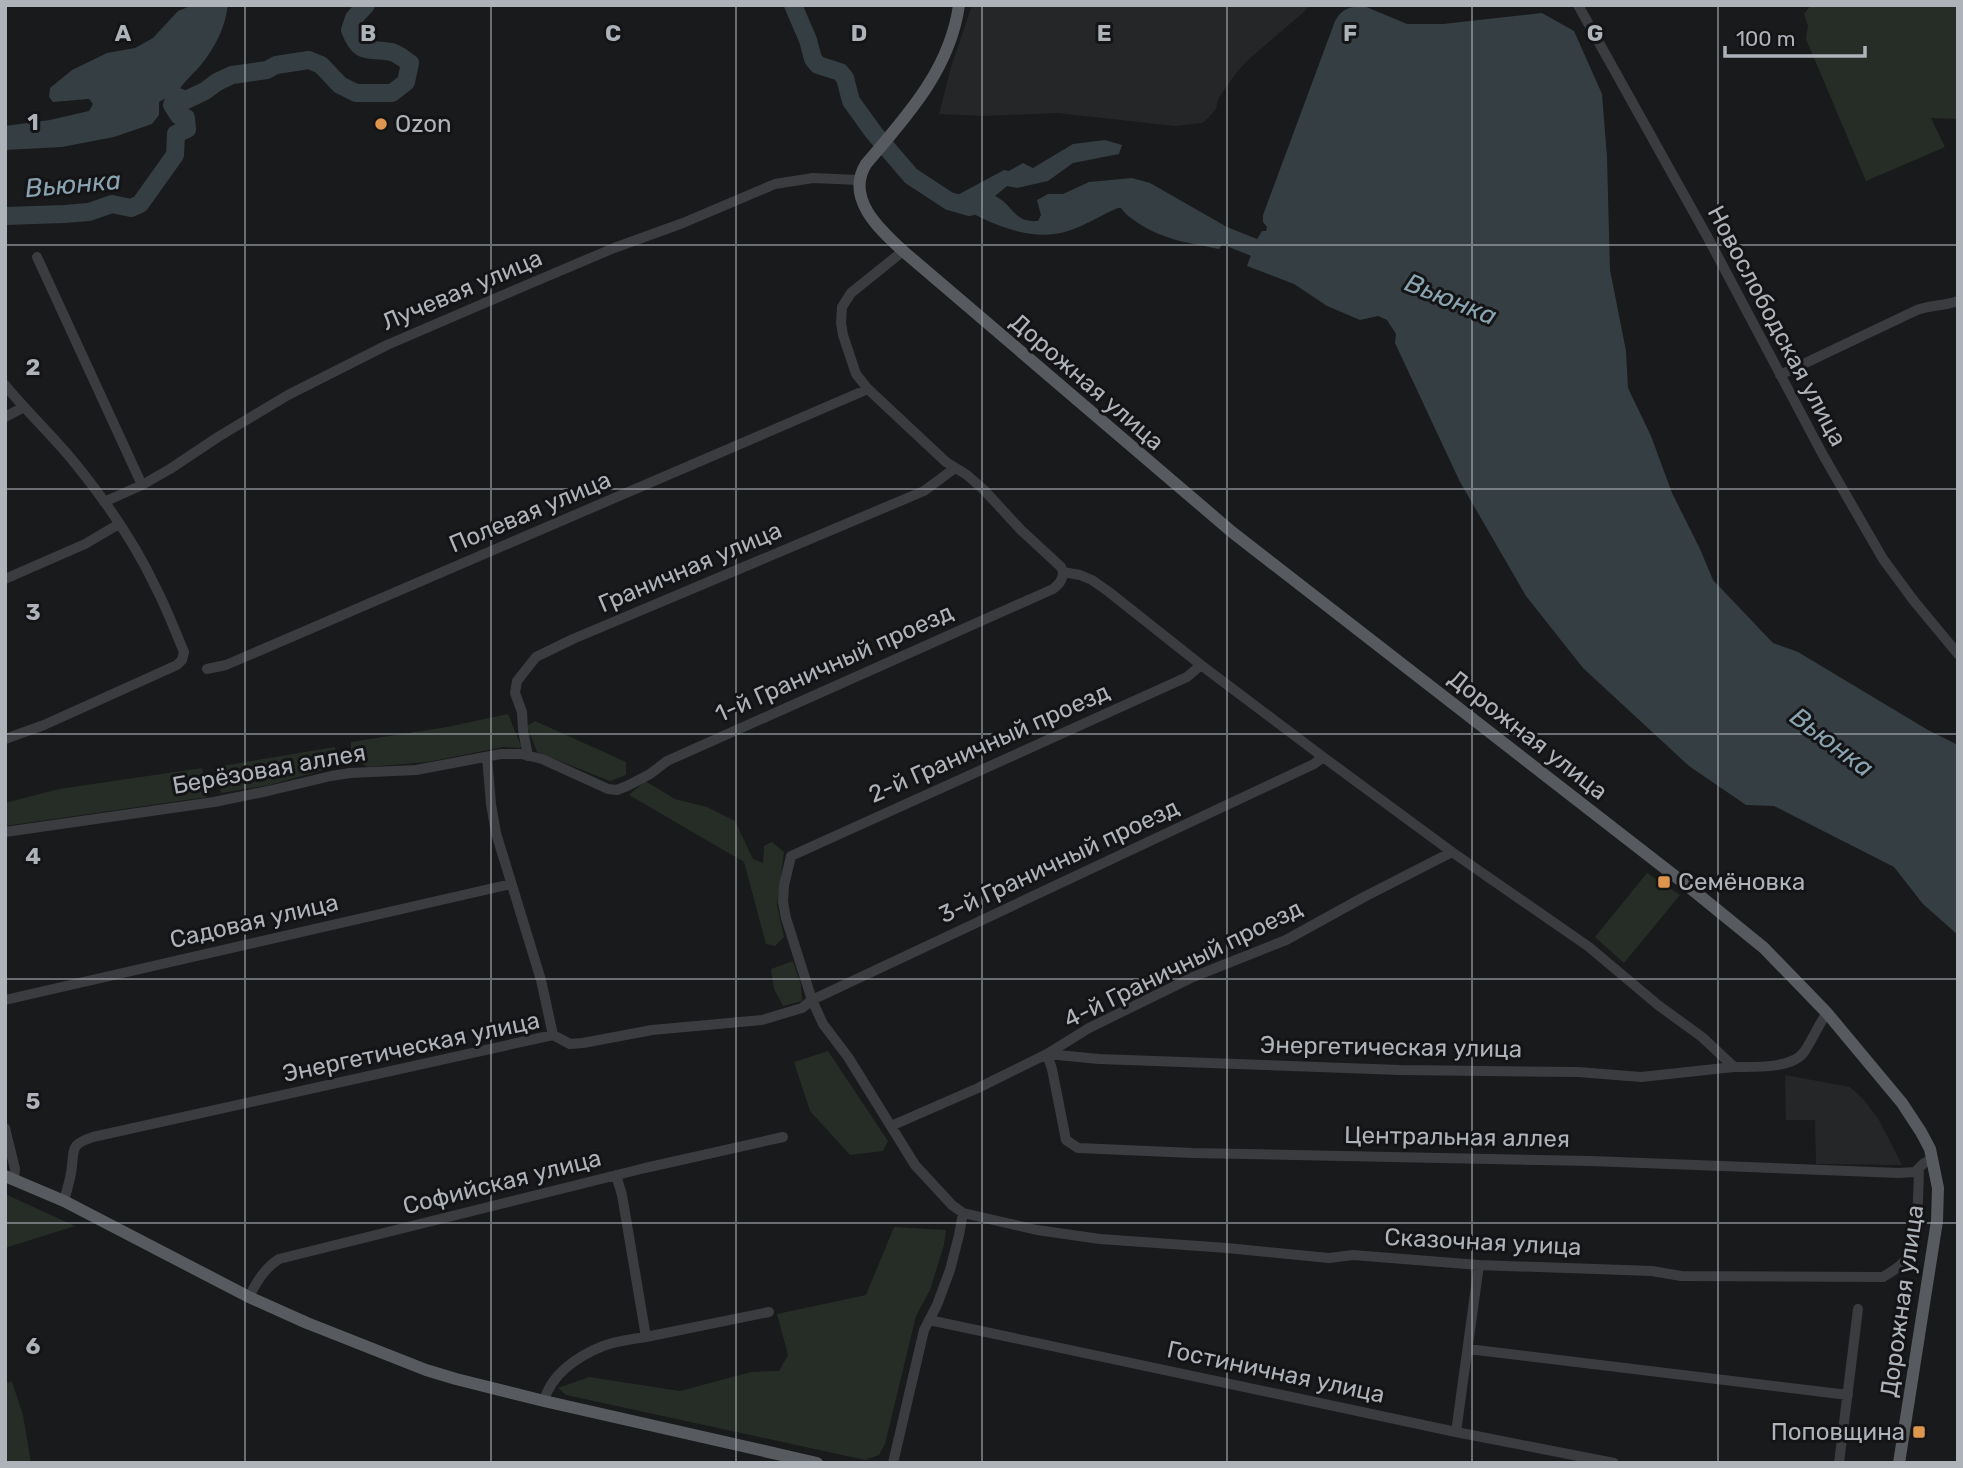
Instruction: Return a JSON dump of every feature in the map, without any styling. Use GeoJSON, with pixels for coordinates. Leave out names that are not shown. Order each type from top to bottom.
{"type":"FeatureCollection","features":[{"type":"Feature","properties":{"kind":"main road"},"geometry":{"type":"LineString","coordinates":[[859,180],[866,164],[907,116],[934,77],[950,40],[960,5]]}},
{"type":"Feature","properties":{"kind":"main road","name":"Дорожная улица"},"geometry":{"type":"LineString","coordinates":[[859,180],[859,194],[864,207],[876,224],[903,251],[1232,532],[1730,919],[1764,948],[1827,1013],[1881,1076],[1926,1139],[1938,1188],[1937,1221],[1899,1463]]}},
{"type":"Feature","properties":{"kind":"main road"},"geometry":{"type":"LineString","coordinates":[[10,1177],[64,1201],[249,1297],[307,1324],[415,1366],[544,1401],[817,1463]]}},
{"type":"Feature","properties":{"kind":"street","name":"Новослободская улица"},"geometry":{"type":"LineString","coordinates":[[1578,5],[1823,456],[1883,559],[1958,654]]}},
{"type":"Feature","properties":{"kind":"street","name":"Лучевая улица"},"geometry":{"type":"LineString","coordinates":[[104,502],[142,485],[288,395],[387,345],[522,287],[767,187],[813,178],[859,180]]}},
{"type":"Feature","properties":{"kind":"street"},"geometry":{"type":"LineString","coordinates":[[903,251],[851,293],[842,307],[841,323],[852,365],[869,389],[946,462],[984,490],[1063,572],[1092,580],[1202,666],[1452,852],[1589,947],[1658,1005],[1702,1037],[1734,1067]]}},
{"type":"Feature","properties":{"kind":"street"},"geometry":{"type":"LineString","coordinates":[[37,257],[142,485]]}},
{"type":"Feature","properties":{"kind":"street"},"geometry":{"type":"LineString","coordinates":[[1780,375],[1917,310],[1958,301]]}},
{"type":"Feature","properties":{"kind":"street"},"geometry":{"type":"LineString","coordinates":[[5,385],[41,422],[119,524],[156,587],[184,652],[177,666],[44,725],[5,739]]}},
{"type":"Feature","properties":{"kind":"street","name":"Полевая улица"},"geometry":{"type":"LineString","coordinates":[[206,670],[239,660],[869,389]]}},
{"type":"Feature","properties":{"kind":"street"},"geometry":{"type":"LineString","coordinates":[[5,417],[24,407]]}},
{"type":"Feature","properties":{"kind":"street","name":"Граничная улица"},"geometry":{"type":"LineString","coordinates":[[528,756],[522,712],[515,693],[517,681],[536,657],[924,491],[955,468]]}},
{"type":"Feature","properties":{"kind":"street"},"geometry":{"type":"LineString","coordinates":[[5,579],[85,544],[119,524]]}},
{"type":"Feature","properties":{"kind":"street","name":"1-й Граничный проезд"},"geometry":{"type":"LineString","coordinates":[[617,790],[650,775],[667,761],[1053,589],[1063,578],[1063,572]]}},
{"type":"Feature","properties":{"kind":"street","name":"2-й Граничный проезд"},"geometry":{"type":"LineString","coordinates":[[812,1000],[783,902],[784,885],[792,856],[1187,677],[1202,666]]}},
{"type":"Feature","properties":{"kind":"street","name":"Берёзовая аллея"},"geometry":{"type":"LineString","coordinates":[[5,832],[214,802],[350,773],[416,770],[501,754],[542,759],[600,787],[617,790]]}},
{"type":"Feature","properties":{"kind":"street"},"geometry":{"type":"LineString","coordinates":[[487,757],[496,832],[541,980],[553,1035]]}},
{"type":"Feature","properties":{"kind":"street","name":"3-й Граничный проезд"},"geometry":{"type":"LineString","coordinates":[[812,1000],[1289,776],[1324,757]]}},
{"type":"Feature","properties":{"kind":"street","name":"4-й Граничный проезд"},"geometry":{"type":"LineString","coordinates":[[891,1126],[1047,1054],[1089,1028],[1193,977],[1286,940],[1452,852]]}},
{"type":"Feature","properties":{"kind":"street","name":"Садовая улица"},"geometry":{"type":"LineString","coordinates":[[5,1000],[511,884]]}},
{"type":"Feature","properties":{"kind":"street"},"geometry":{"type":"LineString","coordinates":[[812,1000],[823,1024],[848,1057],[915,1165],[952,1205],[963,1213],[950,1270],[924,1330],[893,1463]]}},
{"type":"Feature","properties":{"kind":"street","name":"Энергетическая улица"},"geometry":{"type":"LineString","coordinates":[[64,1201],[72,1166],[72,1151],[79,1142],[553,1035],[570,1044],[652,1030],[762,1020],[802,1008],[812,1000]]}},
{"type":"Feature","properties":{"kind":"street","name":"Энергетическая улица"},"geometry":{"type":"LineString","coordinates":[[1047,1054],[1099,1059],[1400,1070],[1578,1072],[1640,1077],[1734,1067],[1775,1066],[1799,1057],[1827,1013]]}},
{"type":"Feature","properties":{"kind":"street","name":"Центральная аллея"},"geometry":{"type":"LineString","coordinates":[[1047,1054],[1066,1140],[1078,1148],[1591,1161],[1899,1173],[1915,1172],[1933,1159]]}},
{"type":"Feature","properties":{"kind":"street"},"geometry":{"type":"LineString","coordinates":[[5,1128],[15,1169],[10,1177]]}},
{"type":"Feature","properties":{"kind":"street","name":"Софийская улица"},"geometry":{"type":"LineString","coordinates":[[249,1297],[257,1281],[270,1265],[279,1259],[616,1175],[783,1137]]}},
{"type":"Feature","properties":{"kind":"street","name":"Сказочная улица"},"geometry":{"type":"LineString","coordinates":[[963,1213],[1037,1230],[1100,1240],[1329,1258],[1353,1255],[1479,1265],[1652,1271],[1681,1276],[1883,1277],[1908,1258],[1914,1239],[1919,1169]]}},
{"type":"Feature","properties":{"kind":"street"},"geometry":{"type":"LineString","coordinates":[[616,1175],[622,1195],[646,1336]]}},
{"type":"Feature","properties":{"kind":"street"},"geometry":{"type":"LineString","coordinates":[[1456,1432],[1479,1265]]}},
{"type":"Feature","properties":{"kind":"street"},"geometry":{"type":"LineString","coordinates":[[1839,1463],[1858,1309]]}},
{"type":"Feature","properties":{"kind":"street"},"geometry":{"type":"LineString","coordinates":[[544,1401],[547,1388],[557,1376],[579,1358],[604,1345],[769,1312]]}},
{"type":"Feature","properties":{"kind":"street","name":"Гостиничная улица"},"geometry":{"type":"LineString","coordinates":[[929,1320],[1614,1463]]}},
{"type":"Feature","properties":{"kind":"street"},"geometry":{"type":"LineString","coordinates":[[1468,1349],[1848,1395]]}},
{"type":"Feature","properties":{"kind":"shaded area"},"geometry":{"type":"Polygon","coordinates":[[[972,5],[1309,5],[1236,73],[1208,118],[1202,123],[1175,126],[1057,113],[984,116],[939,114],[951,67],[972,5]]]}},
{"type":"Feature","properties":{"kind":"shaded area"},"geometry":{"type":"Polygon","coordinates":[[[1811,5],[1958,5],[1958,119],[1931,118],[1945,147],[1866,181],[1806,39],[1808,26],[1804,14],[1811,5]]]}},
{"type":"Feature","properties":{"kind":"shaded area"},"geometry":{"type":"Polygon","coordinates":[[[508,714],[522,748],[503,747],[428,762],[368,767],[351,758],[351,742],[508,714]]]}},
{"type":"Feature","properties":{"kind":"shaded area"},"geometry":{"type":"Polygon","coordinates":[[[535,721],[626,762],[626,775],[610,781],[537,752],[527,726],[535,721]]]}},
{"type":"Feature","properties":{"kind":"shaded area"},"geometry":{"type":"Polygon","coordinates":[[[335,747],[336,758],[323,770],[270,785],[221,793],[216,767],[335,747]]]}},
{"type":"Feature","properties":{"kind":"shaded area"},"geometry":{"type":"Polygon","coordinates":[[[202,768],[207,797],[5,826],[5,803],[59,789],[202,768]]]}},
{"type":"Feature","properties":{"kind":"shaded area"},"geometry":{"type":"Polygon","coordinates":[[[645,781],[675,799],[707,807],[735,821],[753,859],[763,863],[764,846],[772,842],[784,852],[777,905],[784,937],[775,946],[766,944],[744,862],[629,795],[645,781]]]}},
{"type":"Feature","properties":{"kind":"shaded area"},"geometry":{"type":"Polygon","coordinates":[[[1647,873],[1680,895],[1624,963],[1595,937],[1647,873]]]}},
{"type":"Feature","properties":{"kind":"shaded area"},"geometry":{"type":"Polygon","coordinates":[[[793,961],[801,985],[802,1001],[783,1006],[774,989],[771,969],[793,961]]]}},
{"type":"Feature","properties":{"kind":"shaded area"},"geometry":{"type":"Polygon","coordinates":[[[828,1051],[888,1141],[883,1151],[850,1155],[810,1111],[794,1062],[828,1051]]]}},
{"type":"Feature","properties":{"kind":"shaded area"},"geometry":{"type":"Polygon","coordinates":[[[1785,1075],[1850,1087],[1879,1120],[1902,1165],[1816,1164],[1815,1120],[1786,1120],[1785,1075]]]}},
{"type":"Feature","properties":{"kind":"shaded area"},"geometry":{"type":"Polygon","coordinates":[[[5,1194],[75,1226],[5,1248],[5,1194]]]}},
{"type":"Feature","properties":{"kind":"shaded area"},"geometry":{"type":"Polygon","coordinates":[[[894,1227],[946,1230],[930,1290],[916,1316],[885,1444],[879,1455],[865,1460],[566,1395],[558,1388],[589,1377],[680,1391],[751,1372],[779,1371],[788,1355],[777,1314],[866,1295],[894,1227]]]}},
{"type":"Feature","properties":{"kind":"shaded area"},"geometry":{"type":"Polygon","coordinates":[[[12,1382],[23,1415],[31,1463],[5,1463],[5,1383],[12,1382]]]}},
{"type":"Feature","properties":{"kind":"water"},"geometry":{"type":"Polygon","coordinates":[[[193,5],[228,5],[222,30],[215,45],[175,96],[159,102],[159,115],[152,124],[114,137],[62,147],[5,150],[5,126],[89,111],[93,104],[89,99],[53,102],[49,97],[50,88],[72,70],[107,53],[135,48],[153,38],[178,11],[193,5]]]}},
{"type":"Feature","properties":{"kind":"water"},"geometry":{"type":"Polygon","coordinates":[[[1364,6],[1407,24],[1443,24],[1542,13],[1574,31],[1602,94],[1607,157],[1610,270],[1626,351],[1628,388],[1651,436],[1672,493],[1713,580],[1773,643],[1798,652],[1928,730],[1958,745],[1958,935],[1923,904],[1894,867],[1774,806],[1746,805],[1689,766],[1583,668],[1526,596],[1460,482],[1395,343],[1396,334],[1387,320],[1378,316],[1360,320],[1327,306],[1294,284],[1247,266],[1251,255],[1245,251],[1249,239],[1257,239],[1262,231],[1266,231],[1263,215],[1335,21],[1347,9],[1364,6]]]}},
{"type":"Feature","properties":{"kind":"water"},"geometry":{"type":"Polygon","coordinates":[[[1105,140],[1122,145],[1119,154],[1073,163],[1048,181],[1017,188],[1007,186],[995,196],[1023,219],[1038,221],[1041,215],[1037,200],[1048,194],[1063,194],[1089,182],[1132,178],[1150,183],[1227,227],[1226,230],[1235,235],[1231,245],[1222,245],[1219,249],[1167,237],[1138,223],[1121,208],[1068,231],[1037,234],[1006,228],[949,201],[1004,170],[1009,171],[1023,163],[1033,168],[1073,144],[1105,140]]]}},
{"type":"Feature","properties":{"kind":"waterway","name":"Вьюнка"},"geometry":{"type":"LineString","coordinates":[[5,216],[89,212],[112,204],[131,208],[140,204],[175,155],[176,134],[187,129],[186,118],[179,116],[172,105],[175,96],[186,100],[232,75],[309,60],[321,65],[340,85],[356,93],[392,93],[406,82],[410,63],[393,53],[362,48],[358,44],[350,30],[354,18],[366,5]]}},
{"type":"Feature","properties":{"kind":"waterway","name":"Вьюнка"},"geometry":{"type":"LineString","coordinates":[[793,5],[813,59],[818,65],[840,72],[845,78],[851,101],[911,176],[949,201],[970,207]]}},
{"type":"Feature","properties":{"kind":"waterway","name":"Вьюнка"},"geometry":{"type":"LineString","coordinates":[[1213,231],[1268,253]]}},
{"type":"Feature","properties":{"kind":"place","name":"Ozon"},"geometry":{"type":"Point","coordinates":[381,124]}},
{"type":"Feature","properties":{"kind":"place","name":"Семёновка"},"geometry":{"type":"Point","coordinates":[1664,882]}},
{"type":"Feature","properties":{"kind":"place","name":"Поповщина"},"geometry":{"type":"Point","coordinates":[1919,1432]}}]}
